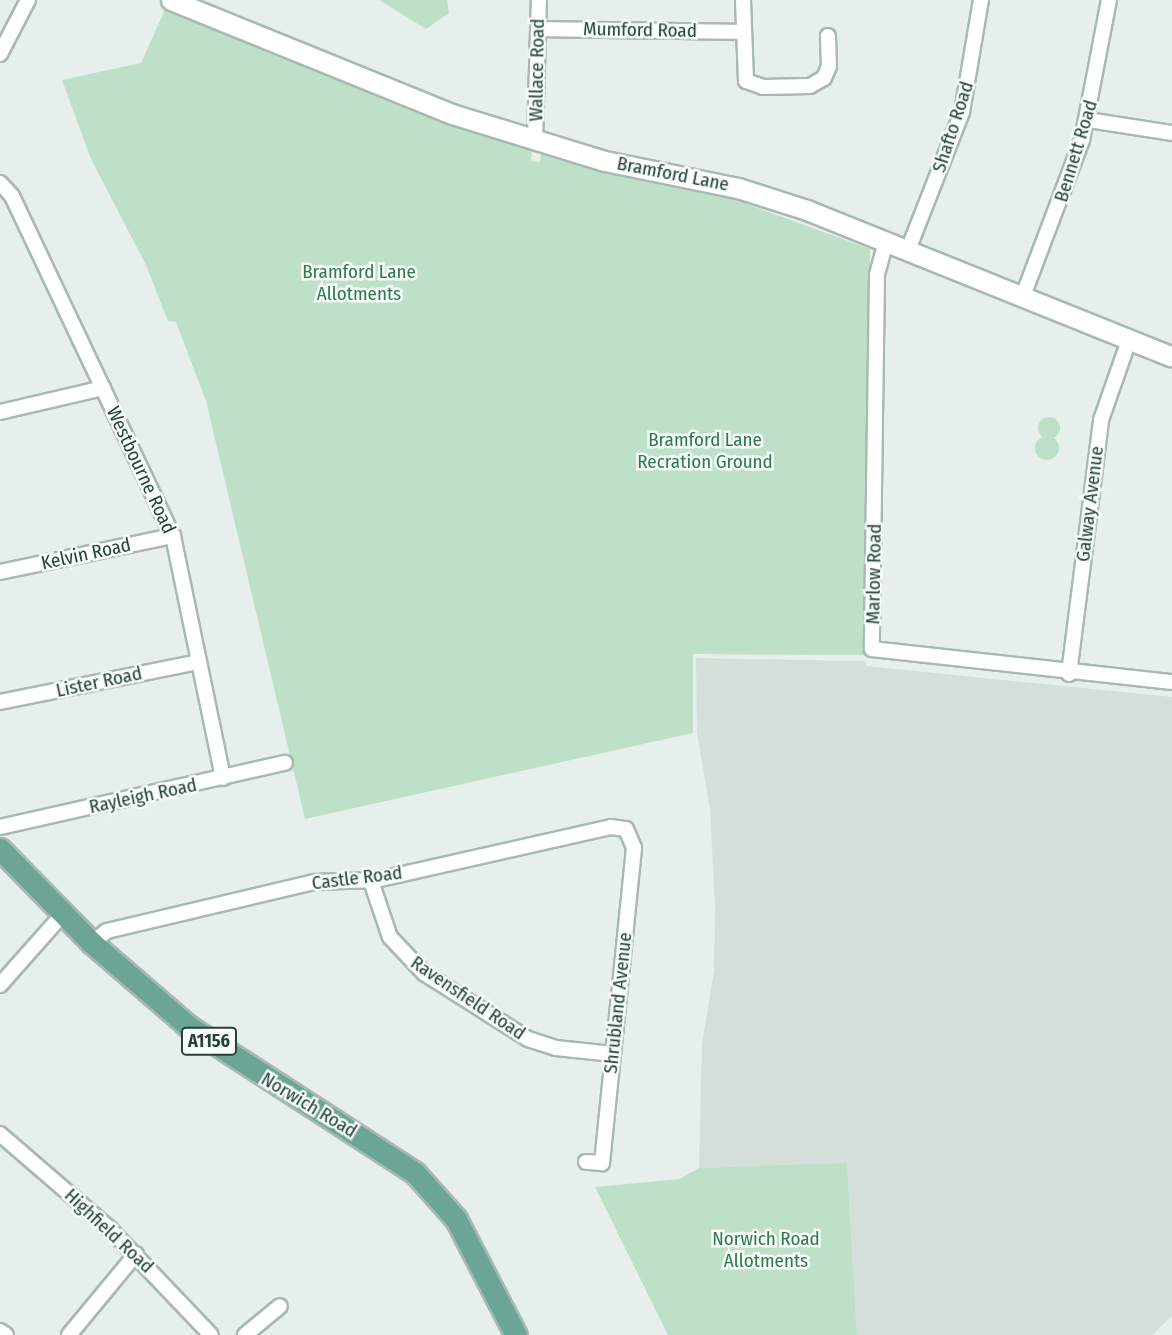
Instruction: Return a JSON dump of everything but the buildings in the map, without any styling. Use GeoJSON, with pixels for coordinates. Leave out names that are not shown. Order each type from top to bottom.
{"type":"FeatureCollection","features":[{"type":"Feature","properties":{"kind":"main road","name":"Norwich Road"},"geometry":{"type":"LineString","coordinates":[[0,849],[92,943],[217,1047],[415,1173],[456,1219],[516,1335]]}},
{"type":"Feature","properties":{"kind":"street"},"geometry":{"type":"LineString","coordinates":[[0,54],[28,0]]}},
{"type":"Feature","properties":{"kind":"street","name":"Bramford Lane"},"geometry":{"type":"LineString","coordinates":[[171,0],[340,71],[452,114],[605,161],[738,188],[886,241],[1172,357]]}},
{"type":"Feature","properties":{"kind":"street","name":"Wallace Road"},"geometry":{"type":"LineString","coordinates":[[535,139],[538,0]]}},
{"type":"Feature","properties":{"kind":"street"},"geometry":{"type":"LineString","coordinates":[[743,0],[746,81],[763,87],[810,86],[824,78],[829,66],[828,36]]}},
{"type":"Feature","properties":{"kind":"street","name":"Shafto Road"},"geometry":{"type":"LineString","coordinates":[[908,250],[962,112],[981,0]]}},
{"type":"Feature","properties":{"kind":"street","name":"Bennett Road"},"geometry":{"type":"LineString","coordinates":[[1023,296],[1088,120],[1109,0]]}},
{"type":"Feature","properties":{"kind":"street","name":"Mumford Road"},"geometry":{"type":"LineString","coordinates":[[538,29],[743,32]]}},
{"type":"Feature","properties":{"kind":"street"},"geometry":{"type":"LineString","coordinates":[[1088,120],[1172,133]]}},
{"type":"Feature","properties":{"kind":"street","name":"Westbourne Road"},"geometry":{"type":"LineString","coordinates":[[0,183],[12,196],[173,536],[223,778]]}},
{"type":"Feature","properties":{"kind":"street","name":"Marlow Road"},"geometry":{"type":"LineString","coordinates":[[886,241],[877,275],[872,649],[1069,674],[1172,682]]}},
{"type":"Feature","properties":{"kind":"street","name":"Galway Avenue"},"geometry":{"type":"LineString","coordinates":[[1069,674],[1101,420],[1129,340]]}},
{"type":"Feature","properties":{"kind":"street"},"geometry":{"type":"LineString","coordinates":[[0,412],[103,388]]}},
{"type":"Feature","properties":{"kind":"street","name":"Kelvin Road"},"geometry":{"type":"LineString","coordinates":[[0,572],[173,536]]}},
{"type":"Feature","properties":{"kind":"street","name":"Lister Road"},"geometry":{"type":"LineString","coordinates":[[0,702],[199,662]]}},
{"type":"Feature","properties":{"kind":"street","name":"Rayleigh Road"},"geometry":{"type":"LineString","coordinates":[[0,827],[285,763]]}},
{"type":"Feature","properties":{"kind":"street","name":"Castle Road"},"geometry":{"type":"LineString","coordinates":[[92,943],[107,931],[315,882],[371,880],[611,827],[626,829]]}},
{"type":"Feature","properties":{"kind":"street","name":"Shrubland Avenue"},"geometry":{"type":"LineString","coordinates":[[586,1162],[602,1163],[634,848],[626,829]]}},
{"type":"Feature","properties":{"kind":"street","name":"Ravensfield Road"},"geometry":{"type":"LineString","coordinates":[[371,880],[390,937],[424,973],[528,1039],[556,1048],[613,1054]]}},
{"type":"Feature","properties":{"kind":"street"},"geometry":{"type":"LineString","coordinates":[[0,985],[62,915]]}},
{"type":"Feature","properties":{"kind":"street","name":"Highfield Road"},"geometry":{"type":"LineString","coordinates":[[0,1134],[136,1254],[211,1335]]}},
{"type":"Feature","properties":{"kind":"street"},"geometry":{"type":"LineString","coordinates":[[69,1335],[136,1254]]}},
{"type":"Feature","properties":{"kind":"street"},"geometry":{"type":"LineString","coordinates":[[245,1335],[280,1306]]}},
{"type":"Feature","properties":{"kind":"street"},"geometry":{"type":"LineString","coordinates":[[0,1331],[6,1335]]}},
{"type":"Feature","properties":{"kind":"shaded area"},"geometry":{"type":"Polygon","coordinates":[[[696,658],[865,661],[866,666],[1172,697],[1172,1316],[1152,1335],[857,1335],[847,1164],[699,1168],[702,1044],[714,971],[715,905],[710,809],[697,732],[696,658]]]}},
{"type":"Feature","properties":{"kind":"green space"},"geometry":{"type":"Polygon","coordinates":[[[379,0],[447,0],[449,13],[426,29],[379,0]]]}},
{"type":"Feature","properties":{"kind":"green space","name":"Bramford Lane Allotments"},"geometry":{"type":"Polygon","coordinates":[[[167,5],[324,74],[532,150],[531,161],[540,162],[541,154],[733,199],[870,249],[865,655],[693,654],[693,733],[305,819],[206,401],[176,322],[168,321],[146,265],[91,159],[62,80],[141,63],[167,5]]]}},
{"type":"Feature","properties":{"kind":"green space"},"geometry":{"type":"Polygon","coordinates":[[[1049,417],[1057,420],[1060,428],[1057,436],[1049,439],[1041,436],[1038,428],[1041,420],[1049,417]]]}},
{"type":"Feature","properties":{"kind":"green space"},"geometry":{"type":"Polygon","coordinates":[[[1047,436],[1055,440],[1059,448],[1055,456],[1047,460],[1039,456],[1035,448],[1039,440],[1047,436]]]}},
{"type":"Feature","properties":{"kind":"green space","name":"Norwich Road Allotments"},"geometry":{"type":"Polygon","coordinates":[[[847,1163],[857,1335],[668,1335],[595,1187],[679,1179],[699,1168],[847,1163]]]}},
{"type":"Feature","properties":{"kind":"park label","name":"Bramford Lane Recration Ground"},"geometry":{"type":"Point","coordinates":[705,451]}}]}
